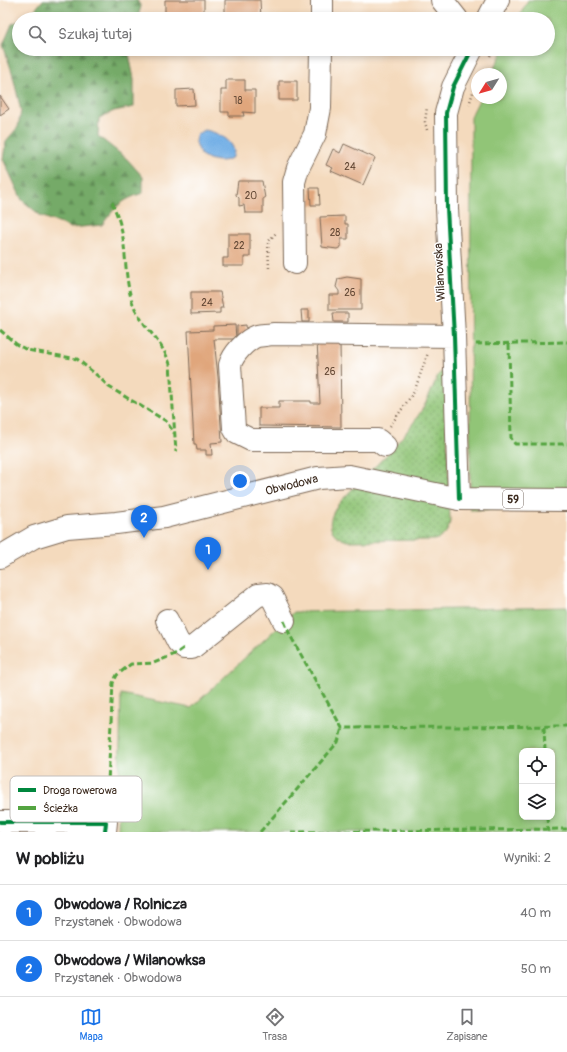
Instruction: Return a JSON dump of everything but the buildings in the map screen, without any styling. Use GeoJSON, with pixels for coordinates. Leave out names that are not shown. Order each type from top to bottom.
{"type":"FeatureCollection","features":[{"type":"Feature","properties":{"kind":"street"},"geometry":{"type":"LineString","coordinates":[[322,0],[322,12]]}},
{"type":"Feature","properties":{"kind":"street"},"geometry":{"type":"LineString","coordinates":[[442,0],[451,12]]}},
{"type":"Feature","properties":{"kind":"street"},"geometry":{"type":"LineString","coordinates":[[492,12],[498,0]]}},
{"type":"Feature","properties":{"kind":"street"},"geometry":{"type":"LineString","coordinates":[[295,263],[294,182],[298,168],[315,134],[320,108],[321,56]]}},
{"type":"Feature","properties":{"kind":"street","name":"Wilanowska"},"geometry":{"type":"LineString","coordinates":[[459,499],[454,336],[448,230],[446,114],[453,87],[468,56]]}},
{"type":"Feature","properties":{"kind":"street"},"geometry":{"type":"LineString","coordinates":[[381,443],[251,440],[242,437],[234,428],[230,365],[232,357],[248,342],[258,336],[273,334],[454,336]]}},
{"type":"Feature","properties":{"kind":"street","name":"Obwodowa"},"geometry":{"type":"LineString","coordinates":[[0,556],[34,537],[67,527],[164,517],[217,505],[318,478],[332,476],[349,476],[378,481],[459,499],[567,500]]}},
{"type":"Feature","properties":{"kind":"street"},"geometry":{"type":"LineString","coordinates":[[167,620],[178,642],[184,648],[192,648],[258,595],[267,594],[272,597],[284,621]]}},
{"type":"Feature","properties":{"kind":"street"},"geometry":{"type":"LineString","coordinates":[[0,822],[106,822],[105,832]]}},
{"type":"Feature","properties":{"kind":"path"},"geometry":{"type":"LineString","coordinates":[[427,132],[425,122],[428,104]]}},
{"type":"Feature","properties":{"kind":"path"},"geometry":{"type":"LineString","coordinates":[[381,443],[414,392],[432,336]]}},
{"type":"Feature","properties":{"kind":"green space"},"geometry":{"type":"Polygon","coordinates":[[[43,0],[137,0],[141,7],[139,12],[33,12],[43,0]]]}},
{"type":"Feature","properties":{"kind":"green space"},"geometry":{"type":"Polygon","coordinates":[[[528,0],[567,0],[567,508],[470,510],[471,116],[477,104],[507,104],[507,68],[494,68],[500,56],[555,56],[555,12],[522,12],[528,0]]]}},
{"type":"Feature","properties":{"kind":"green space"},"geometry":{"type":"Polygon","coordinates":[[[12,24],[12,56],[129,56],[134,79],[134,107],[114,111],[99,118],[98,136],[127,159],[143,177],[143,193],[129,198],[120,204],[102,225],[71,228],[41,216],[22,200],[3,159],[6,141],[18,127],[21,111],[12,72],[3,45],[12,24]]]}},
{"type":"Feature","properties":{"kind":"green space"},"geometry":{"type":"Polygon","coordinates":[[[441,372],[445,375],[450,521],[447,530],[441,537],[434,540],[347,541],[340,538],[335,534],[330,524],[336,508],[405,434],[423,408],[438,375],[441,372]]]}},
{"type":"Feature","properties":{"kind":"green space"},"geometry":{"type":"Polygon","coordinates":[[[567,607],[567,832],[118,832],[118,822],[142,822],[142,776],[119,776],[121,694],[191,708],[294,612],[567,607]]]}},
{"type":"Feature","properties":{"kind":"water"},"geometry":{"type":"Polygon","coordinates":[[[205,130],[214,132],[227,140],[233,147],[233,157],[217,161],[201,155],[195,141],[197,134],[205,130]]]}},
{"type":"Feature","properties":{"kind":"marked path"},"geometry":{"type":"LineString","coordinates":[[112,202],[123,237],[128,285],[133,304],[141,320],[162,347],[170,364],[176,452]]}},
{"type":"Feature","properties":{"kind":"marked path"},"geometry":{"type":"LineString","coordinates":[[0,330],[16,344],[27,350],[77,359],[109,387],[166,421],[174,433]]}},
{"type":"Feature","properties":{"kind":"marked path"},"geometry":{"type":"LineString","coordinates":[[476,344],[567,342]]}},
{"type":"Feature","properties":{"kind":"marked path"},"geometry":{"type":"LineString","coordinates":[[509,344],[511,438],[515,444],[567,444]]}},
{"type":"Feature","properties":{"kind":"marked path"},"geometry":{"type":"LineString","coordinates":[[284,621],[290,635],[342,728],[567,726]]}},
{"type":"Feature","properties":{"kind":"marked path"},"geometry":{"type":"LineString","coordinates":[[108,776],[113,683],[117,675],[131,664],[154,663],[175,654],[184,648]]}},
{"type":"Feature","properties":{"kind":"marked path"},"geometry":{"type":"LineString","coordinates":[[544,727],[545,748]]}},
{"type":"Feature","properties":{"kind":"marked path"},"geometry":{"type":"LineString","coordinates":[[260,832],[338,742],[342,728]]}},
{"type":"Feature","properties":{"kind":"marked path"},"geometry":{"type":"LineString","coordinates":[[547,820],[548,832]]}},
{"type":"Feature","properties":{"kind":"marked path"},"geometry":{"type":"LineString","coordinates":[[291,832],[567,829]]}},
{"type":"Feature","properties":{"kind":"cycle path"},"geometry":{"type":"LineString","coordinates":[[459,499],[454,336],[447,208],[446,113],[453,87],[468,56]]}},
{"type":"Feature","properties":{"kind":"cycle path"},"geometry":{"type":"LineString","coordinates":[[0,822],[106,822],[105,832]]}},
{"type":"Feature","properties":{"kind":"place","name":"Obwodowa / Wilanowksa"},"geometry":{"type":"Point","coordinates":[144,538]}},
{"type":"Feature","properties":{"kind":"place","name":"Obwodowa / Rolnicza"},"geometry":{"type":"Point","coordinates":[208,570]}}]}
